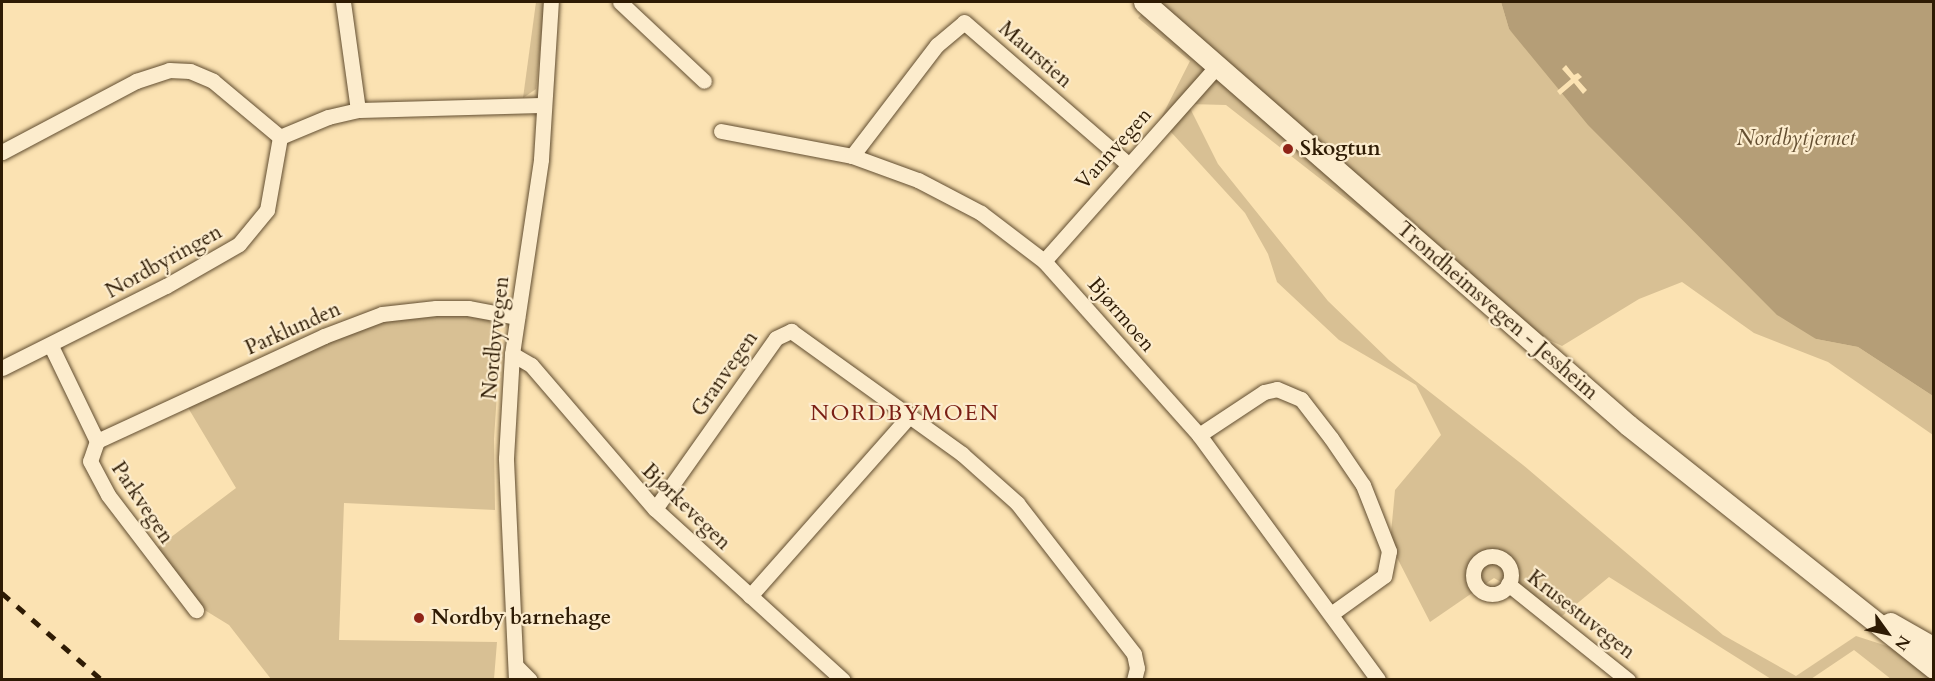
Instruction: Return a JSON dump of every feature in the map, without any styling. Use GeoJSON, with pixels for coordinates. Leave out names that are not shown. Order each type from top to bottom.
{"type":"FeatureCollection","features":[{"type":"Feature","properties":{"kind":"main road","name":"Trondheimsvegen - Jessheim"},"geometry":{"type":"LineString","coordinates":[[1143,2],[1628,425],[1775,545],[1860,608],[1893,639],[1934,668]]}},
{"type":"Feature","properties":{"kind":"main road","name":"Trondheimsvegen - Jessheim"},"geometry":{"type":"LineString","coordinates":[[1860,608],[1934,648]]}},
{"type":"Feature","properties":{"kind":"street"},"geometry":{"type":"LineString","coordinates":[[343,2],[358,110]]}},
{"type":"Feature","properties":{"kind":"street","name":"Nordbyvegen"},"geometry":{"type":"LineString","coordinates":[[516,673],[506,458],[512,354],[541,159],[542,105],[551,2]]}},
{"type":"Feature","properties":{"kind":"street"},"geometry":{"type":"LineString","coordinates":[[620,2],[704,81]]}},
{"type":"Feature","properties":{"kind":"street","name":"Maurstien"},"geometry":{"type":"LineString","coordinates":[[852,156],[937,45],[964,22],[1128,164]]}},
{"type":"Feature","properties":{"kind":"street","name":"Vannvegen"},"geometry":{"type":"LineString","coordinates":[[1044,261],[1216,67]]}},
{"type":"Feature","properties":{"kind":"street"},"geometry":{"type":"LineString","coordinates":[[2,152],[136,81],[169,70],[190,71],[213,81],[280,137],[358,110],[542,105]]}},
{"type":"Feature","properties":{"kind":"street","name":"Bjørmoen"},"geometry":{"type":"LineString","coordinates":[[721,131],[852,156],[954,197],[1044,261],[1199,435],[1378,680]]}},
{"type":"Feature","properties":{"kind":"street","name":"Nordbyringen"},"geometry":{"type":"LineString","coordinates":[[2,368],[51,346],[166,286],[250,234],[267,210],[274,191],[280,137]]}},
{"type":"Feature","properties":{"kind":"street","name":"Parklunden"},"geometry":{"type":"LineString","coordinates":[[97,441],[324,336],[382,315],[447,308],[518,317]]}},
{"type":"Feature","properties":{"kind":"street","name":"Granvegen"},"geometry":{"type":"LineString","coordinates":[[654,509],[785,330],[791,331],[962,454],[1017,503],[1134,654],[1137,668],[1134,680]]}},
{"type":"Feature","properties":{"kind":"street","name":"Parkvegen"},"geometry":{"type":"LineString","coordinates":[[51,346],[97,441],[90,461],[108,495],[196,610]]}},
{"type":"Feature","properties":{"kind":"street","name":"Bjørkevegen"},"geometry":{"type":"LineString","coordinates":[[512,354],[531,365],[654,509],[843,680]]}},
{"type":"Feature","properties":{"kind":"street"},"geometry":{"type":"LineString","coordinates":[[1199,435],[1264,392],[1277,389],[1301,399],[1325,430],[1363,485],[1389,551],[1384,576],[1331,614]]}},
{"type":"Feature","properties":{"kind":"street"},"geometry":{"type":"LineString","coordinates":[[750,596],[909,416]]}},
{"type":"Feature","properties":{"kind":"street","name":"Krusestuvegen"},"geometry":{"type":"LineString","coordinates":[[1508,584],[1628,680]]}},
{"type":"Feature","properties":{"kind":"street"},"geometry":{"type":"LineString","coordinates":[[516,673],[530,680]]}},
{"type":"Feature","properties":{"kind":"shaded area"},"geometry":{"type":"Polygon","coordinates":[[[536,2],[545,2],[536,89],[523,98],[536,2]]]}},
{"type":"Feature","properties":{"kind":"shaded area"},"geometry":{"type":"Polygon","coordinates":[[[1153,2],[1501,2],[1509,29],[1816,339],[1858,347],[1933,396],[1933,435],[1828,362],[1754,333],[1682,282],[1639,299],[1562,346],[1493,314],[1226,105],[1188,104],[1218,164],[1328,301],[1389,360],[1523,465],[1723,635],[1796,676],[1856,636],[1921,657],[1933,667],[1933,679],[1891,679],[1854,650],[1811,679],[1771,679],[1609,577],[1562,616],[1494,578],[1430,622],[1390,544],[1395,490],[1441,435],[1416,385],[1339,340],[1277,282],[1268,254],[1245,213],[1160,120],[1190,61],[1138,18],[1153,2]]]}},
{"type":"Feature","properties":{"kind":"shaded area"},"geometry":{"type":"Polygon","coordinates":[[[447,311],[486,318],[501,332],[494,439],[495,510],[344,503],[339,640],[497,642],[494,679],[271,679],[229,625],[198,606],[154,550],[236,488],[187,406],[261,370],[371,324],[447,311]]]}},
{"type":"Feature","properties":{"kind":"water","name":"Nordbytjernet"},"geometry":{"type":"Polygon","coordinates":[[[1501,2],[1933,2],[1933,396],[1858,347],[1816,339],[1777,315],[1588,125],[1509,29],[1501,2]]]}},
{"type":"Feature","properties":{"kind":"pier"},"geometry":{"type":"Polygon","coordinates":[[[1566,65],[1574,75],[1578,73],[1582,77],[1578,80],[1587,90],[1583,94],[1574,83],[1560,95],[1557,91],[1571,79],[1562,69],[1566,65]]]}},
{"type":"Feature","properties":{"kind":"railway"},"geometry":{"type":"LineString","coordinates":[[2,593],[102,680]]}},
{"type":"Feature","properties":{"kind":"place","name":"Skogtun"},"geometry":{"type":"Point","coordinates":[1288,149]}},
{"type":"Feature","properties":{"kind":"place","name":"Nordby barnehage"},"geometry":{"type":"Point","coordinates":[419,618]}},
{"type":"Feature","properties":{"kind":"district","name":"NORDBYMOEN"},"geometry":{"type":"Point","coordinates":[905,414]}}]}
